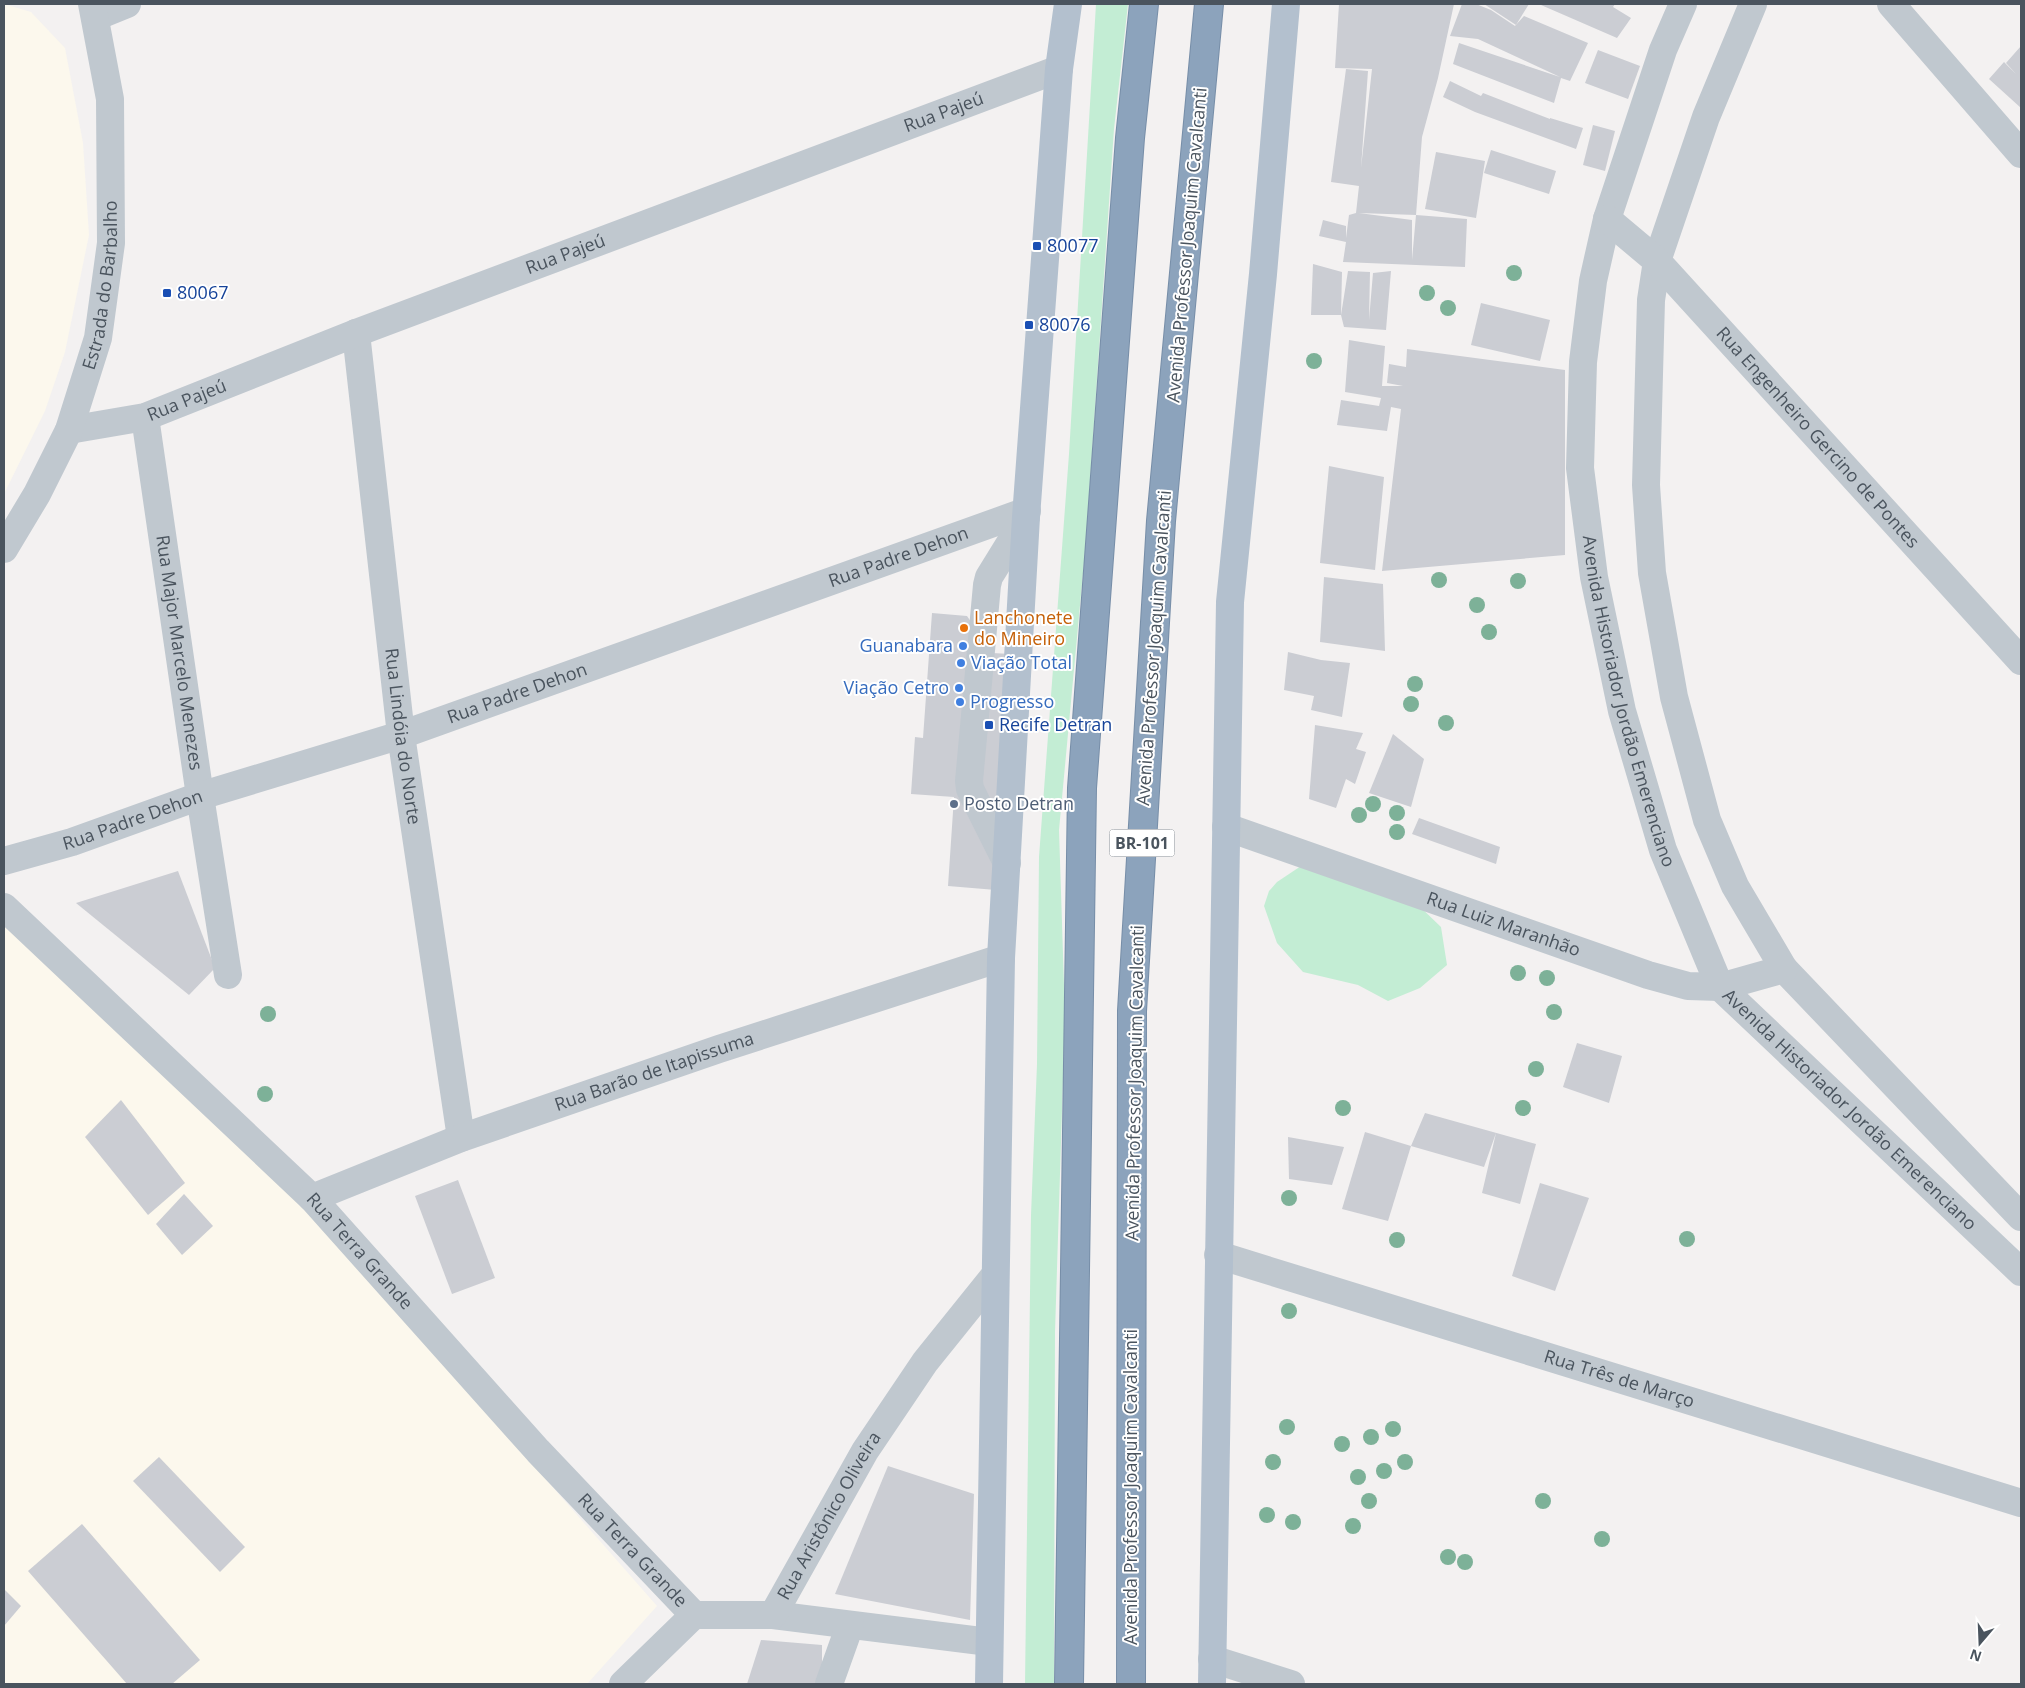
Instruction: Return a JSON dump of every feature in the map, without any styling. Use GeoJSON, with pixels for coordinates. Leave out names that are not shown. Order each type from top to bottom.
{"type":"FeatureCollection","features":[{"type":"Feature","properties":{"kind":"highway"},"geometry":{"type":"LineString","coordinates":[[1070,1684],[1082,788],[1130,138],[1144,4]]}},
{"type":"Feature","properties":{"kind":"highway","name":"Avenida Professor Joaquim Cavalcanti"},"geometry":{"type":"LineString","coordinates":[[1131,1684],[1132,1011],[1161,521],[1209,4]]}},
{"type":"Feature","properties":{"kind":"main road"},"geometry":{"type":"LineString","coordinates":[[989,1684],[1002,958],[1026,514],[1059,69],[1068,4]]}},
{"type":"Feature","properties":{"kind":"main road"},"geometry":{"type":"LineString","coordinates":[[1212,1672],[1230,602],[1263,274],[1286,4]]}},
{"type":"Feature","properties":{"kind":"street"},"geometry":{"type":"LineString","coordinates":[[94,10],[127,4]]}},
{"type":"Feature","properties":{"kind":"street","name":"Avenida Historiador Jordão Emerenciano"},"geometry":{"type":"LineString","coordinates":[[1683,4],[1663,50],[1607,219],[1593,281],[1583,362],[1580,468],[1594,577],[1622,711],[1664,850],[1720,987],[2021,1272]]}},
{"type":"Feature","properties":{"kind":"street"},"geometry":{"type":"LineString","coordinates":[[1753,4],[1706,117],[1656,261],[1651,300],[1646,485],[1652,573],[1674,697],[1708,820],[1735,886],[1784,969],[2021,1217]]}},
{"type":"Feature","properties":{"kind":"street"},"geometry":{"type":"LineString","coordinates":[[1890,4],[2021,154]]}},
{"type":"Feature","properties":{"kind":"street","name":"Estrada do Barbalho"},"geometry":{"type":"LineString","coordinates":[[4,549],[37,494],[69,430],[98,338],[111,243],[110,99],[94,10]]}},
{"type":"Feature","properties":{"kind":"street","name":"Rua Pajeú"},"geometry":{"type":"LineString","coordinates":[[69,430],[145,417],[356,333],[1059,69]]}},
{"type":"Feature","properties":{"kind":"street","name":"Rua Engenheiro Gercino de Pontes"},"geometry":{"type":"LineString","coordinates":[[1607,219],[1656,261],[2021,661]]}},
{"type":"Feature","properties":{"kind":"street","name":"Rua Lindóia do Norte"},"geometry":{"type":"LineString","coordinates":[[356,333],[401,734],[461,1138]]}},
{"type":"Feature","properties":{"kind":"street","name":"Rua Major Marcelo Menezes"},"geometry":{"type":"LineString","coordinates":[[145,417],[228,975]]}},
{"type":"Feature","properties":{"kind":"street"},"geometry":{"type":"LineString","coordinates":[[1007,862],[970,789],[969,781],[987,585],[989,577],[1026,514]]}},
{"type":"Feature","properties":{"kind":"street","name":"Rua Padre Dehon"},"geometry":{"type":"LineString","coordinates":[[4,862],[72,842],[200,796],[401,734],[1026,514]]}},
{"type":"Feature","properties":{"kind":"street","name":"Rua Luiz Maranhão"},"geometry":{"type":"LineString","coordinates":[[1226,827],[1648,975],[1688,986],[1720,987],[1784,969]]}},
{"type":"Feature","properties":{"kind":"street","name":"Rua Terra Grande"},"geometry":{"type":"LineString","coordinates":[[4,907],[312,1198],[538,1451],[694,1615]]}},
{"type":"Feature","properties":{"kind":"street","name":"Rua Barão de Itapissuma"},"geometry":{"type":"LineString","coordinates":[[312,1198],[461,1138],[719,1049],[1002,958]]}},
{"type":"Feature","properties":{"kind":"street","name":"Rua Três de Março"},"geometry":{"type":"LineString","coordinates":[[1218,1255],[1693,1400],[2021,1503]]}},
{"type":"Feature","properties":{"kind":"street","name":"Rua Aristônico Oliveira"},"geometry":{"type":"LineString","coordinates":[[694,1615],[773,1615],[865,1451],[925,1362],[995,1275]]}},
{"type":"Feature","properties":{"kind":"street"},"geometry":{"type":"LineString","coordinates":[[623,1684],[694,1615]]}},
{"type":"Feature","properties":{"kind":"street"},"geometry":{"type":"LineString","coordinates":[[773,1615],[989,1642]]}},
{"type":"Feature","properties":{"kind":"street"},"geometry":{"type":"LineString","coordinates":[[829,1684],[850,1625]]}},
{"type":"Feature","properties":{"kind":"street"},"geometry":{"type":"LineString","coordinates":[[1212,1672],[1291,1684]]}},
{"type":"Feature","properties":{"kind":"shaded area"},"geometry":{"type":"Polygon","coordinates":[[[4,4],[31,12],[65,48],[83,143],[89,235],[65,352],[45,411],[4,494],[4,4]]]}},
{"type":"Feature","properties":{"kind":"shaded area"},"geometry":{"type":"Polygon","coordinates":[[[4,921],[279,1181],[361,1269],[657,1606],[587,1684],[4,1684],[4,921]]]}},
{"type":"Feature","properties":{"kind":"green space"},"geometry":{"type":"Polygon","coordinates":[[[1096,4],[1128,4],[1114,129],[1086,541],[1059,830],[1065,1016],[1055,1332],[1054,1684],[1025,1684],[1031,1215],[1037,1064],[1039,857],[1069,454],[1096,4]]]}},
{"type":"Feature","properties":{"kind":"green space"},"geometry":{"type":"Polygon","coordinates":[[[1307,862],[1414,901],[1441,927],[1447,965],[1420,988],[1388,1001],[1358,985],[1303,972],[1277,943],[1264,906],[1269,891],[1277,882],[1307,862]]]}},
{"type":"Feature","properties":{"kind":"building"},"geometry":{"type":"Polygon","coordinates":[[[1339,4],[1454,4],[1438,78],[1422,137],[1416,215],[1467,219],[1465,267],[1343,262],[1346,242],[1319,236],[1323,220],[1346,226],[1346,238],[1349,215],[1356,213],[1359,186],[1331,182],[1346,69],[1368,71],[1361,168],[1372,69],[1335,68],[1339,4]],[[1359,213],[1412,220],[1412,260],[1416,215],[1359,213]]]}},
{"type":"Feature","properties":{"kind":"building"},"geometry":{"type":"Polygon","coordinates":[[[1462,4],[1476,4],[1491,10],[1515,26],[1524,16],[1588,43],[1570,81],[1561,78],[1554,103],[1453,64],[1459,43],[1560,77],[1478,39],[1450,36],[1462,4]]]}},
{"type":"Feature","properties":{"kind":"building"},"geometry":{"type":"Polygon","coordinates":[[[1484,4],[1529,4],[1516,25],[1484,4]]]}},
{"type":"Feature","properties":{"kind":"building"},"geometry":{"type":"Polygon","coordinates":[[[1542,4],[1615,4],[1613,7],[1631,18],[1617,38],[1542,4]]]}},
{"type":"Feature","properties":{"kind":"building"},"geometry":{"type":"Polygon","coordinates":[[[2021,46],[2021,108],[1989,79],[2004,62],[2016,74],[2006,63],[2021,46]]]}},
{"type":"Feature","properties":{"kind":"building"},"geometry":{"type":"Polygon","coordinates":[[[1598,50],[1640,66],[1628,99],[1585,83],[1598,50]]]}},
{"type":"Feature","properties":{"kind":"building"},"geometry":{"type":"Polygon","coordinates":[[[1450,81],[1481,96],[1483,93],[1550,119],[1583,128],[1576,149],[1475,112],[1443,97],[1450,81]]]}},
{"type":"Feature","properties":{"kind":"building"},"geometry":{"type":"Polygon","coordinates":[[[1593,125],[1615,131],[1605,171],[1583,165],[1593,125]]]}},
{"type":"Feature","properties":{"kind":"building"},"geometry":{"type":"Polygon","coordinates":[[[1491,150],[1556,171],[1549,194],[1484,173],[1491,150]]]}},
{"type":"Feature","properties":{"kind":"building"},"geometry":{"type":"Polygon","coordinates":[[[1436,152],[1485,161],[1476,218],[1425,209],[1436,152]]]}},
{"type":"Feature","properties":{"kind":"building"},"geometry":{"type":"Polygon","coordinates":[[[1313,264],[1342,272],[1341,315],[1311,315],[1313,264]]]}},
{"type":"Feature","properties":{"kind":"building"},"geometry":{"type":"Polygon","coordinates":[[[1348,271],[1370,272],[1369,320],[1373,273],[1391,271],[1386,330],[1344,327],[1341,315],[1348,271]]]}},
{"type":"Feature","properties":{"kind":"building"},"geometry":{"type":"Polygon","coordinates":[[[1481,303],[1550,320],[1540,361],[1471,345],[1481,303]]]}},
{"type":"Feature","properties":{"kind":"building"},"geometry":{"type":"Polygon","coordinates":[[[1349,340],[1385,346],[1382,386],[1403,386],[1387,383],[1389,364],[1406,367],[1407,349],[1565,370],[1565,555],[1382,571],[1401,409],[1391,407],[1387,431],[1337,425],[1341,400],[1379,406],[1381,398],[1345,392],[1349,340]]]}},
{"type":"Feature","properties":{"kind":"building"},"geometry":{"type":"Polygon","coordinates":[[[1329,466],[1384,477],[1375,570],[1320,563],[1329,466]]]}},
{"type":"Feature","properties":{"kind":"building"},"geometry":{"type":"Polygon","coordinates":[[[1324,577],[1383,584],[1385,651],[1320,642],[1324,577]]]}},
{"type":"Feature","properties":{"kind":"building"},"geometry":{"type":"Polygon","coordinates":[[[932,613],[967,616],[992,653],[1011,654],[996,890],[948,886],[954,797],[911,794],[915,737],[923,738],[932,613]]]}},
{"type":"Feature","properties":{"kind":"building"},"geometry":{"type":"Polygon","coordinates":[[[1288,652],[1321,660],[1350,663],[1342,717],[1311,710],[1314,696],[1284,690],[1288,652]]]}},
{"type":"Feature","properties":{"kind":"building"},"geometry":{"type":"Polygon","coordinates":[[[1315,725],[1363,733],[1356,749],[1366,752],[1355,784],[1346,779],[1336,808],[1309,799],[1315,725]]]}},
{"type":"Feature","properties":{"kind":"building"},"geometry":{"type":"Polygon","coordinates":[[[1393,734],[1424,759],[1411,807],[1369,793],[1393,734]]]}},
{"type":"Feature","properties":{"kind":"building"},"geometry":{"type":"Polygon","coordinates":[[[1419,818],[1500,847],[1496,864],[1412,834],[1419,818]]]}},
{"type":"Feature","properties":{"kind":"building"},"geometry":{"type":"Polygon","coordinates":[[[178,871],[215,968],[189,995],[76,903],[178,871]]]}},
{"type":"Feature","properties":{"kind":"building"},"geometry":{"type":"Polygon","coordinates":[[[1577,1043],[1622,1056],[1609,1103],[1563,1087],[1577,1043]]]}},
{"type":"Feature","properties":{"kind":"building"},"geometry":{"type":"Polygon","coordinates":[[[121,1100],[185,1183],[148,1215],[85,1137],[121,1100]]]}},
{"type":"Feature","properties":{"kind":"building"},"geometry":{"type":"Polygon","coordinates":[[[1425,1113],[1536,1144],[1520,1204],[1482,1193],[1496,1133],[1484,1167],[1411,1146],[1425,1113]]]}},
{"type":"Feature","properties":{"kind":"building"},"geometry":{"type":"Polygon","coordinates":[[[1365,1132],[1411,1146],[1388,1221],[1342,1209],[1365,1132]]]}},
{"type":"Feature","properties":{"kind":"building"},"geometry":{"type":"Polygon","coordinates":[[[1288,1137],[1344,1147],[1332,1185],[1289,1179],[1288,1137]]]}},
{"type":"Feature","properties":{"kind":"building"},"geometry":{"type":"Polygon","coordinates":[[[458,1180],[495,1278],[452,1294],[415,1196],[458,1180]]]}},
{"type":"Feature","properties":{"kind":"building"},"geometry":{"type":"Polygon","coordinates":[[[1540,1183],[1589,1198],[1555,1291],[1512,1276],[1540,1183]]]}},
{"type":"Feature","properties":{"kind":"building"},"geometry":{"type":"Polygon","coordinates":[[[184,1194],[213,1226],[182,1255],[156,1224],[184,1194]]]}},
{"type":"Feature","properties":{"kind":"building"},"geometry":{"type":"Polygon","coordinates":[[[159,1457],[245,1547],[220,1572],[133,1481],[159,1457]]]}},
{"type":"Feature","properties":{"kind":"building"},"geometry":{"type":"Polygon","coordinates":[[[888,1466],[974,1494],[970,1620],[835,1594],[888,1466]]]}},
{"type":"Feature","properties":{"kind":"building"},"geometry":{"type":"Polygon","coordinates":[[[82,1524],[200,1660],[172,1684],[127,1684],[28,1571],[82,1524]]]}},
{"type":"Feature","properties":{"kind":"building"},"geometry":{"type":"Polygon","coordinates":[[[4,1589],[21,1606],[4,1626],[4,1589]]]}},
{"type":"Feature","properties":{"kind":"building"},"geometry":{"type":"Polygon","coordinates":[[[761,1640],[822,1645],[822,1684],[747,1684],[761,1640]]]}},
{"type":"Feature","properties":{"kind":"place","name":"80077"},"geometry":{"type":"Point","coordinates":[1037,246]}},
{"type":"Feature","properties":{"kind":"place","name":"80067"},"geometry":{"type":"Point","coordinates":[167,293]}},
{"type":"Feature","properties":{"kind":"place","name":"80076"},"geometry":{"type":"Point","coordinates":[1029,325]}},
{"type":"Feature","properties":{"kind":"place","name":"Lanchonete do Mineiro"},"geometry":{"type":"Point","coordinates":[964,628]}},
{"type":"Feature","properties":{"kind":"place","name":"Guanabara"},"geometry":{"type":"Point","coordinates":[963,646]}},
{"type":"Feature","properties":{"kind":"place","name":"Viação Total"},"geometry":{"type":"Point","coordinates":[961,663]}},
{"type":"Feature","properties":{"kind":"place","name":"Viação Cetro"},"geometry":{"type":"Point","coordinates":[959,688]}},
{"type":"Feature","properties":{"kind":"place","name":"Progresso"},"geometry":{"type":"Point","coordinates":[960,702]}},
{"type":"Feature","properties":{"kind":"place","name":"Recife Detran"},"geometry":{"type":"Point","coordinates":[989,725]}},
{"type":"Feature","properties":{"kind":"place","name":"Posto Detran"},"geometry":{"type":"Point","coordinates":[954,804]}}]}
